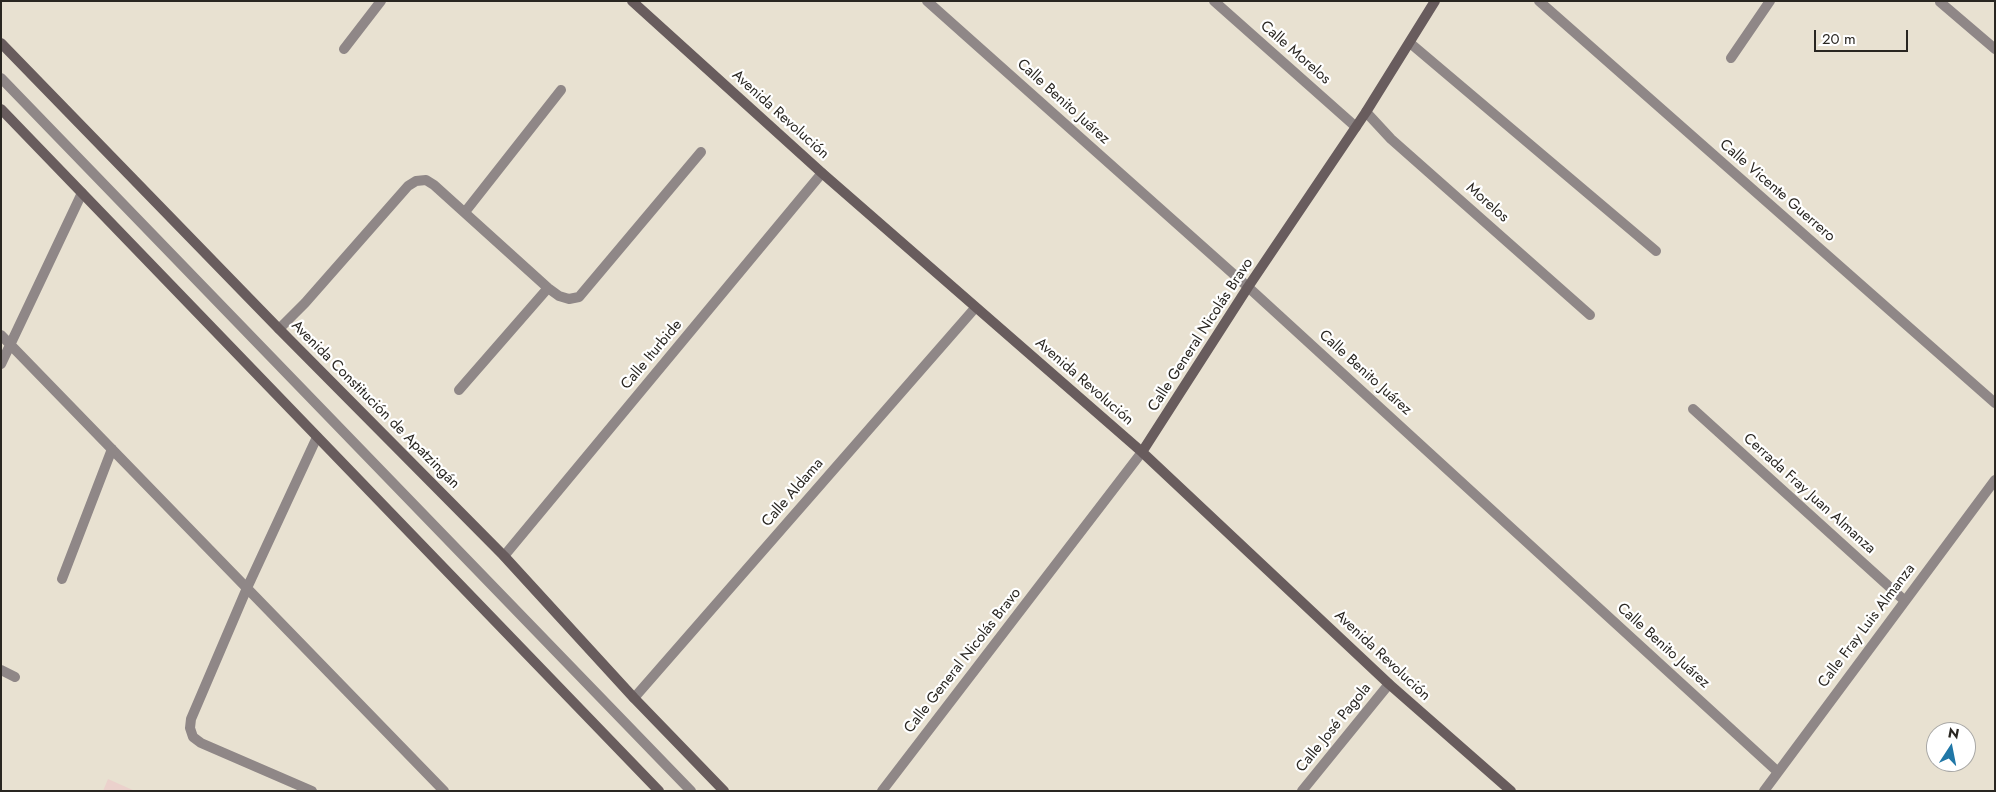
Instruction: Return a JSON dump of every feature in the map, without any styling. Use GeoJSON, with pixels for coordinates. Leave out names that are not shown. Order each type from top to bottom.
{"type":"FeatureCollection","features":[{"type":"Feature","properties":{"kind":"street"},"geometry":{"type":"LineString","coordinates":[[344,49],[381,1]]}},
{"type":"Feature","properties":{"kind":"street","name":"Avenida Revolución"},"geometry":{"type":"LineString","coordinates":[[632,1],[822,173],[1142,452],[1389,684],[1511,791]]}},
{"type":"Feature","properties":{"kind":"street","name":"Calle Benito Juárez"},"geometry":{"type":"LineString","coordinates":[[927,1],[1248,287],[1778,772]]}},
{"type":"Feature","properties":{"kind":"street","name":"Calle Morelos"},"geometry":{"type":"LineString","coordinates":[[1214,1],[1356,127]]}},
{"type":"Feature","properties":{"kind":"street","name":"Calle General Nicolás Bravo"},"geometry":{"type":"LineString","coordinates":[[882,791],[1142,452],[1248,287],[1366,112],[1435,1]]}},
{"type":"Feature","properties":{"kind":"street","name":"Calle Vicente Guerrero"},"geometry":{"type":"LineString","coordinates":[[1539,1],[1995,403]]}},
{"type":"Feature","properties":{"kind":"street"},"geometry":{"type":"LineString","coordinates":[[1731,58],[1770,1]]}},
{"type":"Feature","properties":{"kind":"street"},"geometry":{"type":"LineString","coordinates":[[1940,2],[1995,49]]}},
{"type":"Feature","properties":{"kind":"street","name":"Avenida Constitución de Apatzingán"},"geometry":{"type":"LineString","coordinates":[[1,43],[279,329],[504,556],[634,698],[724,791]]}},
{"type":"Feature","properties":{"kind":"street"},"geometry":{"type":"LineString","coordinates":[[1410,43],[1656,251]]}},
{"type":"Feature","properties":{"kind":"street"},"geometry":{"type":"LineString","coordinates":[[1,78],[691,791]]}},
{"type":"Feature","properties":{"kind":"street"},"geometry":{"type":"LineString","coordinates":[[465,212],[561,90]]}},
{"type":"Feature","properties":{"kind":"street"},"geometry":{"type":"LineString","coordinates":[[1,109],[659,791]]}},
{"type":"Feature","properties":{"kind":"street","name":"Morelos"},"geometry":{"type":"LineString","coordinates":[[1366,112],[1391,139],[1590,314]]}},
{"type":"Feature","properties":{"kind":"street"},"geometry":{"type":"LineString","coordinates":[[279,329],[305,303],[408,186],[416,180],[426,180],[434,185],[559,296],[569,299],[579,297],[701,152]]}},
{"type":"Feature","properties":{"kind":"street","name":"Calle Iturbide"},"geometry":{"type":"LineString","coordinates":[[504,556],[822,173]]}},
{"type":"Feature","properties":{"kind":"street"},"geometry":{"type":"LineString","coordinates":[[1,364],[82,193]]}},
{"type":"Feature","properties":{"kind":"street"},"geometry":{"type":"LineString","coordinates":[[459,390],[548,288]]}},
{"type":"Feature","properties":{"kind":"street","name":"Calle Aldama"},"geometry":{"type":"LineString","coordinates":[[634,698],[975,308]]}},
{"type":"Feature","properties":{"kind":"street"},"geometry":{"type":"LineString","coordinates":[[1,335],[444,791]]}},
{"type":"Feature","properties":{"kind":"street","name":"Cerrada Fray Juan Almanza"},"geometry":{"type":"LineString","coordinates":[[1693,409],[1905,601]]}},
{"type":"Feature","properties":{"kind":"street"},"geometry":{"type":"LineString","coordinates":[[312,791],[201,743],[193,737],[190,728],[191,719],[247,588],[318,437]]}},
{"type":"Feature","properties":{"kind":"street"},"geometry":{"type":"LineString","coordinates":[[62,579],[112,449]]}},
{"type":"Feature","properties":{"kind":"street","name":"Calle Fray Luis Almanza"},"geometry":{"type":"LineString","coordinates":[[1764,791],[1995,480]]}},
{"type":"Feature","properties":{"kind":"street"},"geometry":{"type":"LineString","coordinates":[[1,670],[15,677]]}},
{"type":"Feature","properties":{"kind":"street","name":"Calle José Pagola"},"geometry":{"type":"LineString","coordinates":[[1302,791],[1389,684]]}},
{"type":"Feature","properties":{"kind":"shaded area"},"geometry":{"type":"Polygon","coordinates":[[[108,779],[135,791],[103,791],[108,779]]]}}]}
